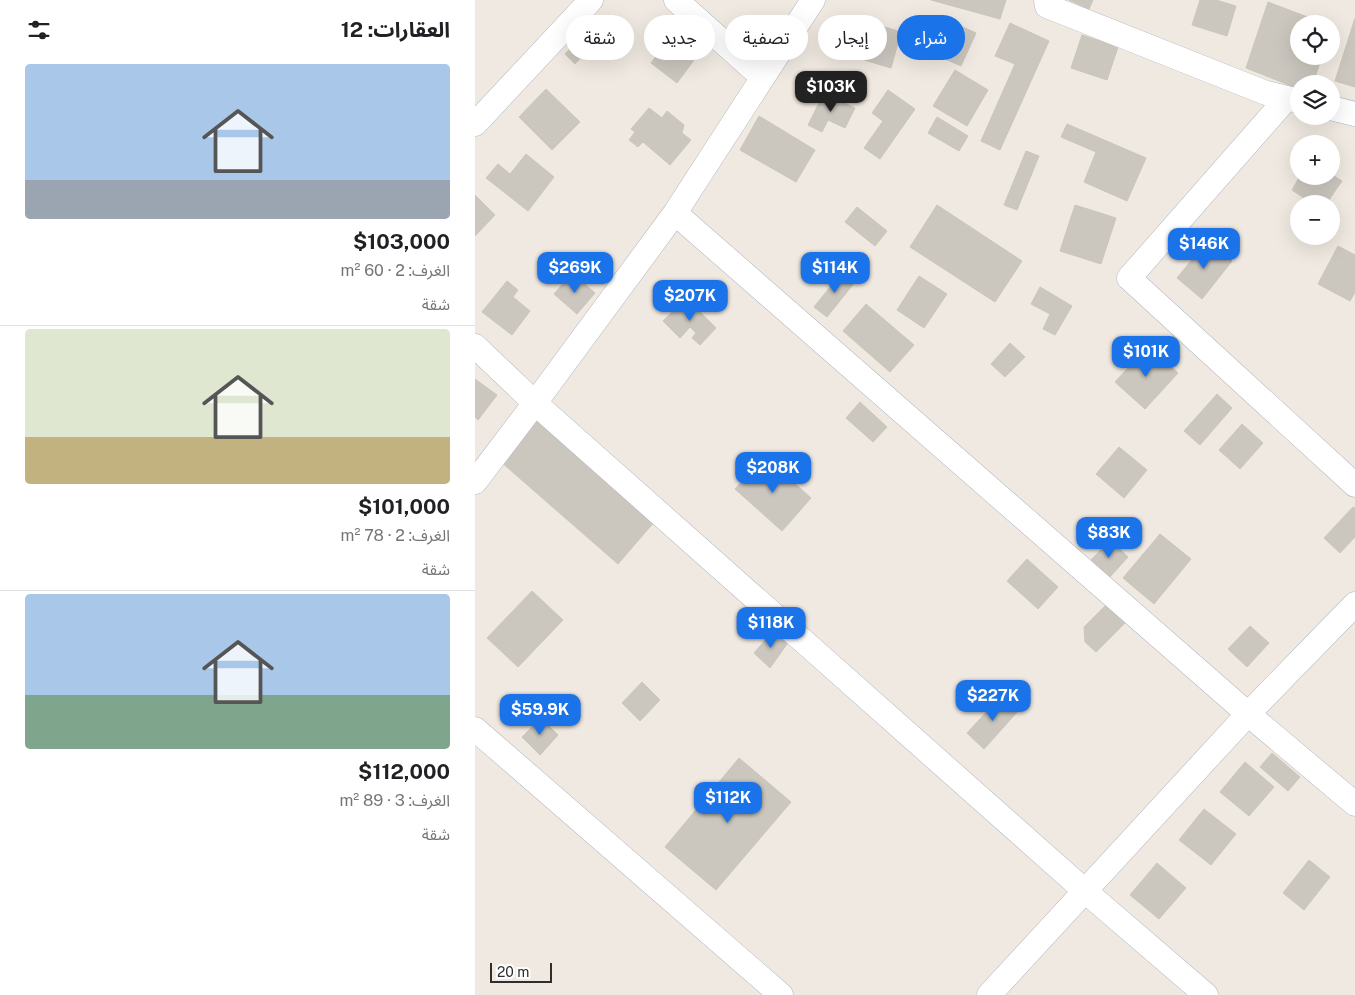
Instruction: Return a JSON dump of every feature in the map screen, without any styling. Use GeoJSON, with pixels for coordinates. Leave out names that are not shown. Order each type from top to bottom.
{"type":"FeatureCollection","features":[{"type":"Feature","properties":{"kind":"street"},"geometry":{"type":"LineString","coordinates":[[475,124],[591,0]]}},
{"type":"Feature","properties":{"kind":"street"},"geometry":{"type":"LineString","coordinates":[[676,0],[762,77]]}},
{"type":"Feature","properties":{"kind":"street"},"geometry":{"type":"LineString","coordinates":[[475,482],[675,213],[813,0]]}},
{"type":"Feature","properties":{"kind":"street"},"geometry":{"type":"LineString","coordinates":[[1046,0],[1047,6],[1266,94],[1290,99]]}},
{"type":"Feature","properties":{"kind":"street"},"geometry":{"type":"LineString","coordinates":[[1290,103],[1129,278],[1355,485]]}},
{"type":"Feature","properties":{"kind":"street"},"geometry":{"type":"LineString","coordinates":[[1340,110],[1355,114]]}},
{"type":"Feature","properties":{"kind":"street"},"geometry":{"type":"LineString","coordinates":[[675,213],[1247,714],[1355,804]]}},
{"type":"Feature","properties":{"kind":"street"},"geometry":{"type":"LineString","coordinates":[[475,346],[535,403],[1085,891],[1206,995]]}},
{"type":"Feature","properties":{"kind":"street"},"geometry":{"type":"LineString","coordinates":[[989,995],[1247,714],[1355,604]]}},
{"type":"Feature","properties":{"kind":"street"},"geometry":{"type":"LineString","coordinates":[[475,729],[781,995]]}},
{"type":"Feature","properties":{"kind":"building"},"geometry":{"type":"Polygon","coordinates":[[[931,0],[1006,0],[1000,19],[931,0]]]}},
{"type":"Feature","properties":{"kind":"building"},"geometry":{"type":"Polygon","coordinates":[[[1069,0],[1093,0],[1089,9],[1069,0]]]}},
{"type":"Feature","properties":{"kind":"building"},"geometry":{"type":"Polygon","coordinates":[[[1200,0],[1216,0],[1236,6],[1227,36],[1192,25],[1200,0]]]}},
{"type":"Feature","properties":{"kind":"building"},"geometry":{"type":"Polygon","coordinates":[[[1268,2],[1302,15],[1290,15],[1290,65],[1319,65],[1316,75],[1290,75],[1290,85],[1246,68],[1268,2]]]}},
{"type":"Feature","properties":{"kind":"building"},"geometry":{"type":"Polygon","coordinates":[[[1355,18],[1355,87],[1340,82],[1340,75],[1337,75],[1355,18]]]}},
{"type":"Feature","properties":{"kind":"building"},"geometry":{"type":"Polygon","coordinates":[[[1010,23],[1049,41],[1000,150],[981,141],[1015,64],[995,56],[1010,23]]]}},
{"type":"Feature","properties":{"kind":"building"},"geometry":{"type":"Polygon","coordinates":[[[887,28],[897,31],[897,46],[891,68],[864,60],[887,60],[887,28]]]}},
{"type":"Feature","properties":{"kind":"building"},"geometry":{"type":"Polygon","coordinates":[[[965,28],[976,33],[965,57],[965,28]]]}},
{"type":"Feature","properties":{"kind":"building"},"geometry":{"type":"Polygon","coordinates":[[[1082,35],[1118,47],[1107,80],[1071,68],[1082,35]]]}},
{"type":"Feature","properties":{"kind":"building"},"geometry":{"type":"Polygon","coordinates":[[[653,60],[694,60],[677,83],[651,63],[653,60]]]}},
{"type":"Feature","properties":{"kind":"building"},"geometry":{"type":"Polygon","coordinates":[[[948,60],[964,60],[961,66],[948,60]]]}},
{"type":"Feature","properties":{"kind":"building"},"geometry":{"type":"Polygon","coordinates":[[[955,70],[988,90],[967,126],[933,106],[955,70]]]}},
{"type":"Feature","properties":{"kind":"building"},"geometry":{"type":"Polygon","coordinates":[[[546,89],[580,122],[552,150],[519,117],[546,89]]]}},
{"type":"Feature","properties":{"kind":"building"},"geometry":{"type":"Polygon","coordinates":[[[888,90],[915,109],[880,159],[864,148],[883,121],[872,113],[888,90]]]}},
{"type":"Feature","properties":{"kind":"building"},"geometry":{"type":"Polygon","coordinates":[[[824,93],[855,108],[845,128],[828,120],[822,132],[808,125],[824,93]]]}},
{"type":"Feature","properties":{"kind":"building"},"geometry":{"type":"Polygon","coordinates":[[[649,108],[662,118],[667,111],[684,125],[682,133],[691,140],[670,165],[643,142],[638,147],[629,140],[635,132],[631,129],[649,108]]]}},
{"type":"Feature","properties":{"kind":"building"},"geometry":{"type":"Polygon","coordinates":[[[759,116],[815,150],[796,182],[740,150],[759,116]]]}},
{"type":"Feature","properties":{"kind":"building"},"geometry":{"type":"Polygon","coordinates":[[[937,117],[968,136],[959,151],[928,133],[937,117]]]}},
{"type":"Feature","properties":{"kind":"building"},"geometry":{"type":"Polygon","coordinates":[[[1067,124],[1146,158],[1127,201],[1084,182],[1096,152],[1061,137],[1067,124]]]}},
{"type":"Feature","properties":{"kind":"building"},"geometry":{"type":"Polygon","coordinates":[[[1026,151],[1039,156],[1017,210],[1004,205],[1026,151]]]}},
{"type":"Feature","properties":{"kind":"building"},"geometry":{"type":"Polygon","coordinates":[[[526,154],[554,177],[528,211],[486,178],[498,164],[510,174],[526,154]]]}},
{"type":"Feature","properties":{"kind":"building"},"geometry":{"type":"Polygon","coordinates":[[[1295,185],[1339,185],[1332,195],[1300,195],[1292,190],[1295,185]]]}},
{"type":"Feature","properties":{"kind":"building"},"geometry":{"type":"Polygon","coordinates":[[[475,195],[495,215],[475,236],[475,195]]]}},
{"type":"Feature","properties":{"kind":"building"},"geometry":{"type":"Polygon","coordinates":[[[937,205],[1022,261],[995,302],[910,247],[937,205]]]}},
{"type":"Feature","properties":{"kind":"building"},"geometry":{"type":"Polygon","coordinates":[[[1075,205],[1116,218],[1101,264],[1060,251],[1075,205]]]}},
{"type":"Feature","properties":{"kind":"building"},"geometry":{"type":"Polygon","coordinates":[[[857,207],[887,231],[875,246],[845,222],[857,207]]]}},
{"type":"Feature","properties":{"kind":"building"},"geometry":{"type":"Polygon","coordinates":[[[1207,241],[1232,261],[1202,299],[1177,278],[1207,241]]]}},
{"type":"Feature","properties":{"kind":"building"},"geometry":{"type":"Polygon","coordinates":[[[1338,246],[1355,255],[1355,292],[1350,301],[1318,284],[1338,246]]]}},
{"type":"Feature","properties":{"kind":"building"},"geometry":{"type":"Polygon","coordinates":[[[842,272],[855,282],[827,317],[814,307],[842,272]]]}},
{"type":"Feature","properties":{"kind":"building"},"geometry":{"type":"Polygon","coordinates":[[[572,273],[595,293],[577,314],[554,294],[572,273]]]}},
{"type":"Feature","properties":{"kind":"building"},"geometry":{"type":"Polygon","coordinates":[[[919,276],[947,294],[924,328],[897,310],[919,276]]]}},
{"type":"Feature","properties":{"kind":"building"},"geometry":{"type":"Polygon","coordinates":[[[507,281],[518,290],[513,297],[530,311],[512,335],[482,312],[507,281]]]}},
{"type":"Feature","properties":{"kind":"building"},"geometry":{"type":"Polygon","coordinates":[[[1040,287],[1072,306],[1055,335],[1043,329],[1050,314],[1031,304],[1040,287]]]}},
{"type":"Feature","properties":{"kind":"building"},"geometry":{"type":"Polygon","coordinates":[[[686,298],[716,328],[700,345],[692,338],[696,333],[690,327],[680,338],[663,321],[686,298]]]}},
{"type":"Feature","properties":{"kind":"building"},"geometry":{"type":"Polygon","coordinates":[[[866,304],[914,345],[890,372],[843,331],[866,304]]]}},
{"type":"Feature","properties":{"kind":"building"},"geometry":{"type":"Polygon","coordinates":[[[1010,343],[1025,357],[1005,377],[991,364],[1010,343]]]}},
{"type":"Feature","properties":{"kind":"building"},"geometry":{"type":"Polygon","coordinates":[[[1148,346],[1178,373],[1145,409],[1115,382],[1148,346]]]}},
{"type":"Feature","properties":{"kind":"building"},"geometry":{"type":"Polygon","coordinates":[[[475,379],[497,395],[478,420],[475,417],[475,379]]]}},
{"type":"Feature","properties":{"kind":"building"},"geometry":{"type":"Polygon","coordinates":[[[1217,394],[1232,408],[1200,445],[1184,431],[1217,394]]]}},
{"type":"Feature","properties":{"kind":"building"},"geometry":{"type":"Polygon","coordinates":[[[860,402],[887,427],[873,442],[846,418],[860,402]]]}},
{"type":"Feature","properties":{"kind":"building"},"geometry":{"type":"Polygon","coordinates":[[[539,419],[655,521],[618,564],[501,462],[539,419]]]}},
{"type":"Feature","properties":{"kind":"building"},"geometry":{"type":"Polygon","coordinates":[[[1242,424],[1263,443],[1240,469],[1219,450],[1242,424]]]}},
{"type":"Feature","properties":{"kind":"building"},"geometry":{"type":"Polygon","coordinates":[[[1119,447],[1147,470],[1124,498],[1096,474],[1119,447]]]}},
{"type":"Feature","properties":{"kind":"building"},"geometry":{"type":"Polygon","coordinates":[[[765,457],[811,498],[782,531],[735,489],[765,457]]]}},
{"type":"Feature","properties":{"kind":"building"},"geometry":{"type":"Polygon","coordinates":[[[1353,507],[1355,508],[1355,537],[1340,553],[1324,538],[1353,507]]]}},
{"type":"Feature","properties":{"kind":"building"},"geometry":{"type":"Polygon","coordinates":[[[1160,534],[1191,559],[1154,604],[1123,578],[1160,534]]]}},
{"type":"Feature","properties":{"kind":"building"},"geometry":{"type":"Polygon","coordinates":[[[1110,540],[1128,557],[1109,578],[1091,560],[1110,540]]]}},
{"type":"Feature","properties":{"kind":"building"},"geometry":{"type":"Polygon","coordinates":[[[1027,559],[1058,587],[1038,609],[1007,581],[1027,559]]]}},
{"type":"Feature","properties":{"kind":"building"},"geometry":{"type":"Polygon","coordinates":[[[532,591],[563,620],[518,667],[487,638],[532,591]]]}},
{"type":"Feature","properties":{"kind":"building"},"geometry":{"type":"Polygon","coordinates":[[[1106,605],[1125,623],[1096,652],[1085,642],[1084,627],[1106,605]]]}},
{"type":"Feature","properties":{"kind":"building"},"geometry":{"type":"Polygon","coordinates":[[[1250,626],[1269,643],[1247,667],[1228,649],[1250,626]]]}},
{"type":"Feature","properties":{"kind":"building"},"geometry":{"type":"Polygon","coordinates":[[[773,631],[787,644],[770,668],[754,653],[773,631]]]}},
{"type":"Feature","properties":{"kind":"building"},"geometry":{"type":"Polygon","coordinates":[[[642,682],[660,700],[640,721],[622,703],[642,682]]]}},
{"type":"Feature","properties":{"kind":"building"},"geometry":{"type":"Polygon","coordinates":[[[1002,695],[1019,710],[984,749],[967,733],[1002,695]]]}},
{"type":"Feature","properties":{"kind":"building"},"geometry":{"type":"Polygon","coordinates":[[[541,718],[558,735],[540,755],[522,737],[541,718]]]}},
{"type":"Feature","properties":{"kind":"building"},"geometry":{"type":"Polygon","coordinates":[[[1272,753],[1300,777],[1288,791],[1260,767],[1272,753]]]}},
{"type":"Feature","properties":{"kind":"building"},"geometry":{"type":"Polygon","coordinates":[[[739,758],[791,802],[716,890],[665,847],[739,758]]]}},
{"type":"Feature","properties":{"kind":"building"},"geometry":{"type":"Polygon","coordinates":[[[1245,762],[1274,787],[1249,816],[1220,792],[1245,762]]]}},
{"type":"Feature","properties":{"kind":"building"},"geometry":{"type":"Polygon","coordinates":[[[1204,809],[1236,834],[1211,865],[1179,840],[1204,809]]]}},
{"type":"Feature","properties":{"kind":"building"},"geometry":{"type":"Polygon","coordinates":[[[1309,860],[1330,877],[1304,910],[1283,893],[1309,860]]]}},
{"type":"Feature","properties":{"kind":"building"},"geometry":{"type":"Polygon","coordinates":[[[1157,863],[1186,888],[1159,919],[1130,895],[1157,863]]]}}]}
